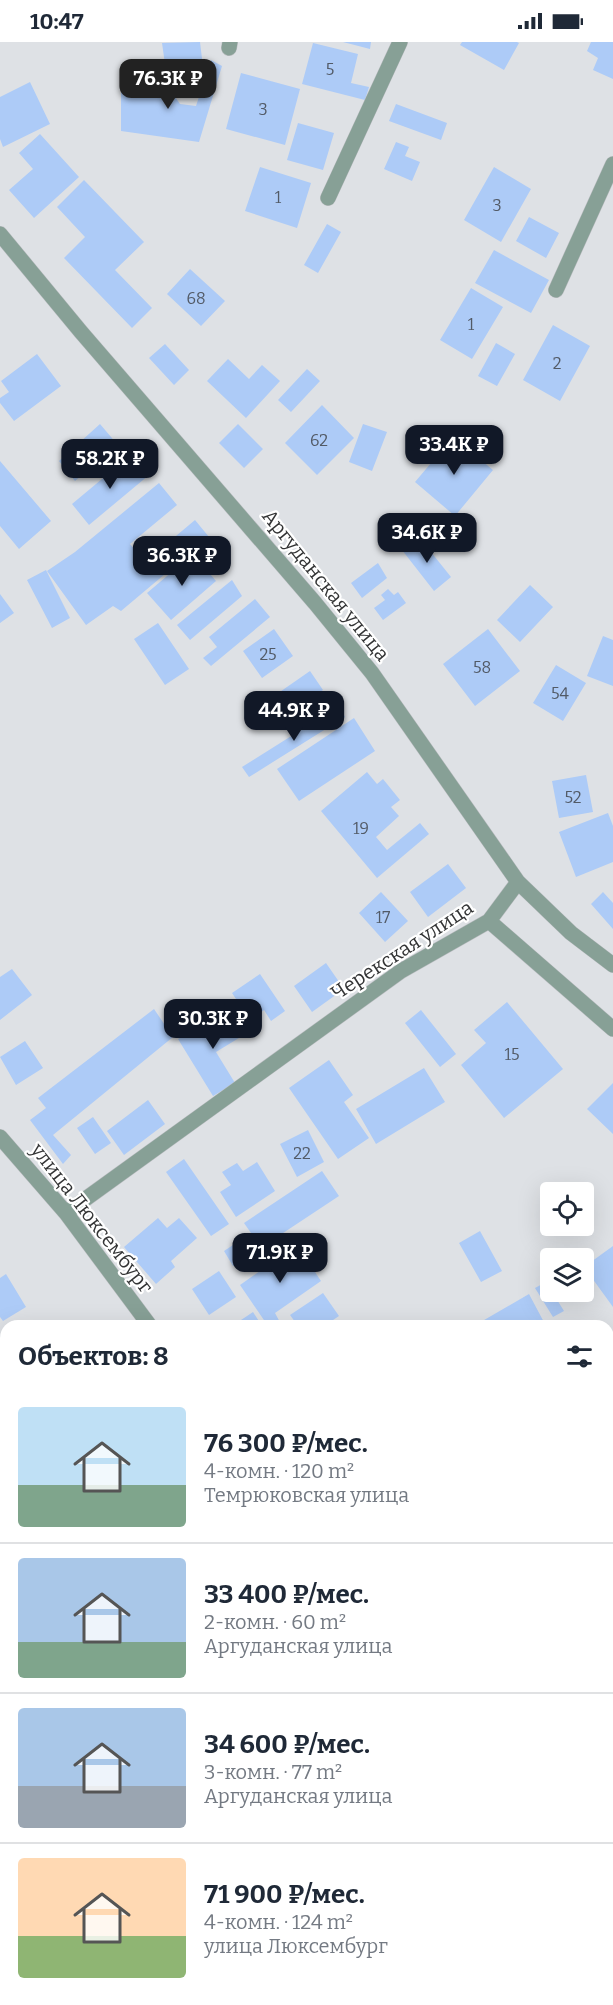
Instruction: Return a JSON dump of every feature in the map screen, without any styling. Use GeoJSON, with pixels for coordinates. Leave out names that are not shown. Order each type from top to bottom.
{"type":"FeatureCollection","features":[{"type":"Feature","properties":{"kind":"street"},"geometry":{"type":"LineString","coordinates":[[328,198],[400,42]]}},
{"type":"Feature","properties":{"kind":"street"},"geometry":{"type":"LineString","coordinates":[[555,290],[613,164]]}},
{"type":"Feature","properties":{"kind":"street","name":"Аргуданская улица"},"geometry":{"type":"LineString","coordinates":[[0,234],[81,332],[236,509],[358,656],[518,882],[571,933],[613,965]]}},
{"type":"Feature","properties":{"kind":"street","name":"Черекская улица"},"geometry":{"type":"LineString","coordinates":[[66,1213],[401,971],[489,921],[518,882]]}},
{"type":"Feature","properties":{"kind":"street"},"geometry":{"type":"LineString","coordinates":[[489,921],[613,1029]]}},
{"type":"Feature","properties":{"kind":"street","name":"улица Люксембург"},"geometry":{"type":"LineString","coordinates":[[0,1137],[66,1213],[146,1320]]}},
{"type":"Feature","properties":{"kind":"building"},"geometry":{"type":"Polygon","coordinates":[[[200,42],[203,67],[166,71],[162,43],[200,42]]]}},
{"type":"Feature","properties":{"kind":"building"},"geometry":{"type":"Polygon","coordinates":[[[343,42],[371,42],[370,49],[343,42]]]}},
{"type":"Feature","properties":{"kind":"building"},"geometry":{"type":"Polygon","coordinates":[[[462,42],[519,43],[504,70],[460,45],[462,42]]]}},
{"type":"Feature","properties":{"kind":"building"},"geometry":{"type":"Polygon","coordinates":[[[591,42],[613,42],[613,79],[593,70],[598,58],[587,51],[591,42]]]}},
{"type":"Feature","properties":{"kind":"building"},"geometry":{"type":"Polygon","coordinates":[[[313,43],[358,54],[351,83],[369,87],[365,100],[302,84],[313,43]]]}},
{"type":"Feature","properties":{"kind":"building"},"geometry":{"type":"Polygon","coordinates":[[[211,60],[222,66],[199,142],[121,131],[121,88],[169,88],[180,104],[196,106],[211,60]]]}},
{"type":"Feature","properties":{"kind":"building"},"geometry":{"type":"Polygon","coordinates":[[[241,73],[300,89],[285,145],[226,129],[241,73]]]}},
{"type":"Feature","properties":{"kind":"building"},"geometry":{"type":"Polygon","coordinates":[[[30,82],[50,124],[3,147],[0,139],[0,97],[30,82]]]}},
{"type":"Feature","properties":{"kind":"building"},"geometry":{"type":"Polygon","coordinates":[[[396,104],[447,123],[441,140],[389,121],[396,104]]]}},
{"type":"Feature","properties":{"kind":"building"},"geometry":{"type":"Polygon","coordinates":[[[298,123],[334,133],[323,170],[287,160],[298,123]]]}},
{"type":"Feature","properties":{"kind":"building"},"geometry":{"type":"Polygon","coordinates":[[[40,134],[79,177],[34,218],[9,190],[33,169],[19,153],[40,134]]]}},
{"type":"Feature","properties":{"kind":"building"},"geometry":{"type":"Polygon","coordinates":[[[396,142],[409,147],[405,156],[420,162],[412,181],[384,169],[396,142]]]}},
{"type":"Feature","properties":{"kind":"building"},"geometry":{"type":"Polygon","coordinates":[[[260,167],[311,183],[297,228],[245,211],[260,167]]]}},
{"type":"Feature","properties":{"kind":"building"},"geometry":{"type":"Polygon","coordinates":[[[494,167],[531,189],[501,242],[464,220],[494,167]]]}},
{"type":"Feature","properties":{"kind":"building"},"geometry":{"type":"Polygon","coordinates":[[[84,180],[144,242],[115,270],[152,308],[132,328],[64,258],[85,237],[57,207],[84,180]]]}},
{"type":"Feature","properties":{"kind":"building"},"geometry":{"type":"Polygon","coordinates":[[[529,217],[559,233],[546,258],[516,241],[529,217]]]}},
{"type":"Feature","properties":{"kind":"building"},"geometry":{"type":"Polygon","coordinates":[[[327,224],[341,232],[318,273],[304,265],[327,224]]]}},
{"type":"Feature","properties":{"kind":"building"},"geometry":{"type":"Polygon","coordinates":[[[494,250],[549,280],[531,313],[475,283],[494,250]]]}},
{"type":"Feature","properties":{"kind":"building"},"geometry":{"type":"Polygon","coordinates":[[[190,269],[225,301],[201,326],[167,294],[190,269]]]}},
{"type":"Feature","properties":{"kind":"building"},"geometry":{"type":"Polygon","coordinates":[[[471,288],[503,307],[472,359],[440,340],[471,288]]]}},
{"type":"Feature","properties":{"kind":"building"},"geometry":{"type":"Polygon","coordinates":[[[553,325],[590,346],[560,401],[523,380],[553,325]]]}},
{"type":"Feature","properties":{"kind":"building"},"geometry":{"type":"Polygon","coordinates":[[[496,343],[515,354],[497,386],[478,376],[496,343]]]}},
{"type":"Feature","properties":{"kind":"building"},"geometry":{"type":"Polygon","coordinates":[[[165,344],[189,370],[174,385],[149,358],[165,344]]]}},
{"type":"Feature","properties":{"kind":"building"},"geometry":{"type":"Polygon","coordinates":[[[37,354],[61,386],[14,421],[0,403],[0,398],[9,392],[1,381],[37,354]]]}},
{"type":"Feature","properties":{"kind":"building"},"geometry":{"type":"Polygon","coordinates":[[[228,359],[249,379],[262,365],[280,381],[246,418],[207,381],[228,359]]]}},
{"type":"Feature","properties":{"kind":"building"},"geometry":{"type":"Polygon","coordinates":[[[307,369],[320,381],[291,412],[278,400],[307,369]]]}},
{"type":"Feature","properties":{"kind":"building"},"geometry":{"type":"Polygon","coordinates":[[[322,405],[354,438],[317,475],[285,443],[322,405]]]}},
{"type":"Feature","properties":{"kind":"building"},"geometry":{"type":"Polygon","coordinates":[[[100,424],[117,444],[75,481],[59,461],[100,424]]]}},
{"type":"Feature","properties":{"kind":"building"},"geometry":{"type":"Polygon","coordinates":[[[238,424],[263,449],[244,468],[219,443],[238,424]]]}},
{"type":"Feature","properties":{"kind":"building"},"geometry":{"type":"Polygon","coordinates":[[[363,424],[387,432],[372,471],[349,462],[363,424]]]}},
{"type":"Feature","properties":{"kind":"building"},"geometry":{"type":"Polygon","coordinates":[[[453,437],[493,470],[455,516],[415,482],[453,437]]]}},
{"type":"Feature","properties":{"kind":"building"},"geometry":{"type":"Polygon","coordinates":[[[132,454],[149,475],[89,525],[72,504],[132,454]]]}},
{"type":"Feature","properties":{"kind":"building"},"geometry":{"type":"Polygon","coordinates":[[[0,461],[51,521],[19,549],[0,526],[0,461]]]}},
{"type":"Feature","properties":{"kind":"building"},"geometry":{"type":"Polygon","coordinates":[[[159,483],[177,505],[130,544],[145,562],[195,520],[209,537],[121,611],[113,606],[86,625],[47,571],[75,552],[159,483]]]}},
{"type":"Feature","properties":{"kind":"building"},"geometry":{"type":"Polygon","coordinates":[[[419,537],[451,577],[434,591],[402,550],[419,537]]]}},
{"type":"Feature","properties":{"kind":"building"},"geometry":{"type":"Polygon","coordinates":[[[193,554],[216,581],[171,620],[147,593],[193,554]]]}},
{"type":"Feature","properties":{"kind":"building"},"geometry":{"type":"Polygon","coordinates":[[[378,563],[387,578],[362,598],[351,583],[378,563]]]}},
{"type":"Feature","properties":{"kind":"building"},"geometry":{"type":"Polygon","coordinates":[[[46,570],[70,618],[52,628],[27,580],[46,570]]]}},
{"type":"Feature","properties":{"kind":"building"},"geometry":{"type":"Polygon","coordinates":[[[232,580],[242,596],[190,640],[177,625],[232,580]]]}},
{"type":"Feature","properties":{"kind":"building"},"geometry":{"type":"Polygon","coordinates":[[[530,585],[553,607],[520,642],[497,620],[530,585]]]}},
{"type":"Feature","properties":{"kind":"building"},"geometry":{"type":"Polygon","coordinates":[[[388,589],[394,595],[398,592],[406,603],[383,620],[374,608],[385,600],[381,595],[388,589]]]}},
{"type":"Feature","properties":{"kind":"building"},"geometry":{"type":"Polygon","coordinates":[[[0,594],[14,613],[0,623],[0,594]]]}},
{"type":"Feature","properties":{"kind":"building"},"geometry":{"type":"Polygon","coordinates":[[[255,599],[270,617],[211,666],[203,658],[217,647],[209,637],[255,599]]]}},
{"type":"Feature","properties":{"kind":"building"},"geometry":{"type":"Polygon","coordinates":[[[158,623],[189,669],[165,685],[134,639],[158,623]]]}},
{"type":"Feature","properties":{"kind":"building"},"geometry":{"type":"Polygon","coordinates":[[[274,629],[293,656],[262,678],[243,651],[274,629]]]}},
{"type":"Feature","properties":{"kind":"building"},"geometry":{"type":"Polygon","coordinates":[[[488,629],[520,671],[475,706],[443,664],[488,629]]]}},
{"type":"Feature","properties":{"kind":"building"},"geometry":{"type":"Polygon","coordinates":[[[603,636],[613,640],[613,686],[587,676],[603,636]]]}},
{"type":"Feature","properties":{"kind":"building"},"geometry":{"type":"Polygon","coordinates":[[[556,665],[586,683],[563,721],[533,703],[556,665]]]}},
{"type":"Feature","properties":{"kind":"building"},"geometry":{"type":"Polygon","coordinates":[[[310,671],[323,690],[287,715],[274,696],[310,671]]]}},
{"type":"Feature","properties":{"kind":"building"},"geometry":{"type":"Polygon","coordinates":[[[339,706],[345,717],[249,777],[242,767],[339,706]]]}},
{"type":"Feature","properties":{"kind":"building"},"geometry":{"type":"Polygon","coordinates":[[[354,718],[375,751],[299,801],[277,769],[354,718]]]}},
{"type":"Feature","properties":{"kind":"building"},"geometry":{"type":"Polygon","coordinates":[[[367,772],[377,784],[383,779],[400,800],[391,807],[399,816],[376,837],[387,850],[420,823],[429,834],[377,878],[321,811],[367,772]]]}},
{"type":"Feature","properties":{"kind":"building"},"geometry":{"type":"Polygon","coordinates":[[[586,775],[593,812],[559,818],[552,781],[586,775]]]}},
{"type":"Feature","properties":{"kind":"building"},"geometry":{"type":"Polygon","coordinates":[[[608,813],[613,826],[613,862],[576,877],[559,832],[608,813]]]}},
{"type":"Feature","properties":{"kind":"building"},"geometry":{"type":"Polygon","coordinates":[[[448,864],[466,888],[428,917],[410,892],[448,864]]]}},
{"type":"Feature","properties":{"kind":"building"},"geometry":{"type":"Polygon","coordinates":[[[381,892],[408,921],[385,942],[359,913],[381,892]]]}},
{"type":"Feature","properties":{"kind":"building"},"geometry":{"type":"Polygon","coordinates":[[[603,892],[613,903],[613,929],[591,904],[603,892]]]}},
{"type":"Feature","properties":{"kind":"building"},"geometry":{"type":"Polygon","coordinates":[[[326,963],[344,989],[312,1012],[294,986],[326,963]]]}},
{"type":"Feature","properties":{"kind":"building"},"geometry":{"type":"Polygon","coordinates":[[[12,969],[32,995],[0,1020],[0,977],[12,969]]]}},
{"type":"Feature","properties":{"kind":"building"},"geometry":{"type":"Polygon","coordinates":[[[260,974],[285,1011],[271,1021],[264,1010],[250,1020],[232,993],[260,974]]]}},
{"type":"Feature","properties":{"kind":"building"},"geometry":{"type":"Polygon","coordinates":[[[507,1002],[563,1069],[504,1118],[461,1065],[486,1043],[474,1030],[507,1002]]]}},
{"type":"Feature","properties":{"kind":"building"},"geometry":{"type":"Polygon","coordinates":[[[154,1009],[173,1037],[53,1135],[71,1155],[63,1164],[30,1120],[46,1108],[38,1098],[154,1009]]]}},
{"type":"Feature","properties":{"kind":"building"},"geometry":{"type":"Polygon","coordinates":[[[421,1010],[456,1054],[440,1067],[405,1023],[421,1010]]]}},
{"type":"Feature","properties":{"kind":"building"},"geometry":{"type":"Polygon","coordinates":[[[224,1011],[232,1026],[245,1019],[252,1030],[216,1052],[235,1083],[213,1096],[178,1039],[224,1011]]]}},
{"type":"Feature","properties":{"kind":"building"},"geometry":{"type":"Polygon","coordinates":[[[25,1041],[43,1068],[16,1085],[0,1057],[25,1041]]]}},
{"type":"Feature","properties":{"kind":"building"},"geometry":{"type":"Polygon","coordinates":[[[329,1060],[353,1095],[344,1102],[369,1138],[338,1159],[289,1088],[329,1060]]]}},
{"type":"Feature","properties":{"kind":"building"},"geometry":{"type":"Polygon","coordinates":[[[424,1068],[445,1102],[376,1144],[356,1109],[424,1068]]]}},
{"type":"Feature","properties":{"kind":"building"},"geometry":{"type":"Polygon","coordinates":[[[613,1083],[613,1134],[587,1109],[613,1083]]]}},
{"type":"Feature","properties":{"kind":"building"},"geometry":{"type":"Polygon","coordinates":[[[148,1100],[165,1124],[124,1155],[107,1131],[148,1100]]]}},
{"type":"Feature","properties":{"kind":"building"},"geometry":{"type":"Polygon","coordinates":[[[93,1117],[111,1143],[95,1154],[77,1128],[93,1117]]]}},
{"type":"Feature","properties":{"kind":"building"},"geometry":{"type":"Polygon","coordinates":[[[308,1130],[324,1162],[297,1177],[280,1144],[308,1130]]]}},
{"type":"Feature","properties":{"kind":"building"},"geometry":{"type":"Polygon","coordinates":[[[184,1159],[229,1224],[211,1236],[166,1172],[184,1159]]]}},
{"type":"Feature","properties":{"kind":"building"},"geometry":{"type":"Polygon","coordinates":[[[257,1162],[275,1191],[236,1217],[220,1192],[231,1185],[222,1172],[237,1163],[243,1171],[257,1162]]]}},
{"type":"Feature","properties":{"kind":"building"},"geometry":{"type":"Polygon","coordinates":[[[322,1171],[339,1196],[233,1266],[224,1251],[251,1233],[244,1223],[322,1171]]]}},
{"type":"Feature","properties":{"kind":"building"},"geometry":{"type":"Polygon","coordinates":[[[158,1218],[167,1228],[179,1218],[197,1238],[171,1261],[175,1267],[156,1284],[124,1247],[158,1218]]]}},
{"type":"Feature","properties":{"kind":"building"},"geometry":{"type":"Polygon","coordinates":[[[480,1231],[502,1271],[481,1282],[459,1243],[480,1231]]]}},
{"type":"Feature","properties":{"kind":"building"},"geometry":{"type":"Polygon","coordinates":[[[297,1245],[321,1281],[275,1313],[279,1320],[264,1320],[240,1285],[297,1245]]]}},
{"type":"Feature","properties":{"kind":"building"},"geometry":{"type":"Polygon","coordinates":[[[613,1246],[613,1307],[594,1281],[594,1260],[613,1246]]]}},
{"type":"Feature","properties":{"kind":"building"},"geometry":{"type":"Polygon","coordinates":[[[219,1271],[236,1297],[209,1315],[192,1289],[219,1271]]]}},
{"type":"Feature","properties":{"kind":"building"},"geometry":{"type":"Polygon","coordinates":[[[6,1274],[26,1307],[5,1320],[0,1317],[0,1278],[6,1274]]]}},
{"type":"Feature","properties":{"kind":"building"},"geometry":{"type":"Polygon","coordinates":[[[540,1285],[540,1296],[535,1288],[540,1285]]]}},
{"type":"Feature","properties":{"kind":"building"},"geometry":{"type":"Polygon","coordinates":[[[323,1293],[339,1316],[333,1320],[294,1320],[290,1315],[323,1293]]]}},
{"type":"Feature","properties":{"kind":"building"},"geometry":{"type":"Polygon","coordinates":[[[529,1294],[543,1320],[484,1320],[529,1294]]]}},
{"type":"Feature","properties":{"kind":"building"},"geometry":{"type":"Polygon","coordinates":[[[544,1302],[558,1302],[564,1311],[553,1317],[544,1302]]]}},
{"type":"Feature","properties":{"kind":"building"},"geometry":{"type":"Polygon","coordinates":[[[253,1312],[258,1320],[241,1320],[253,1312]]]}}]}
